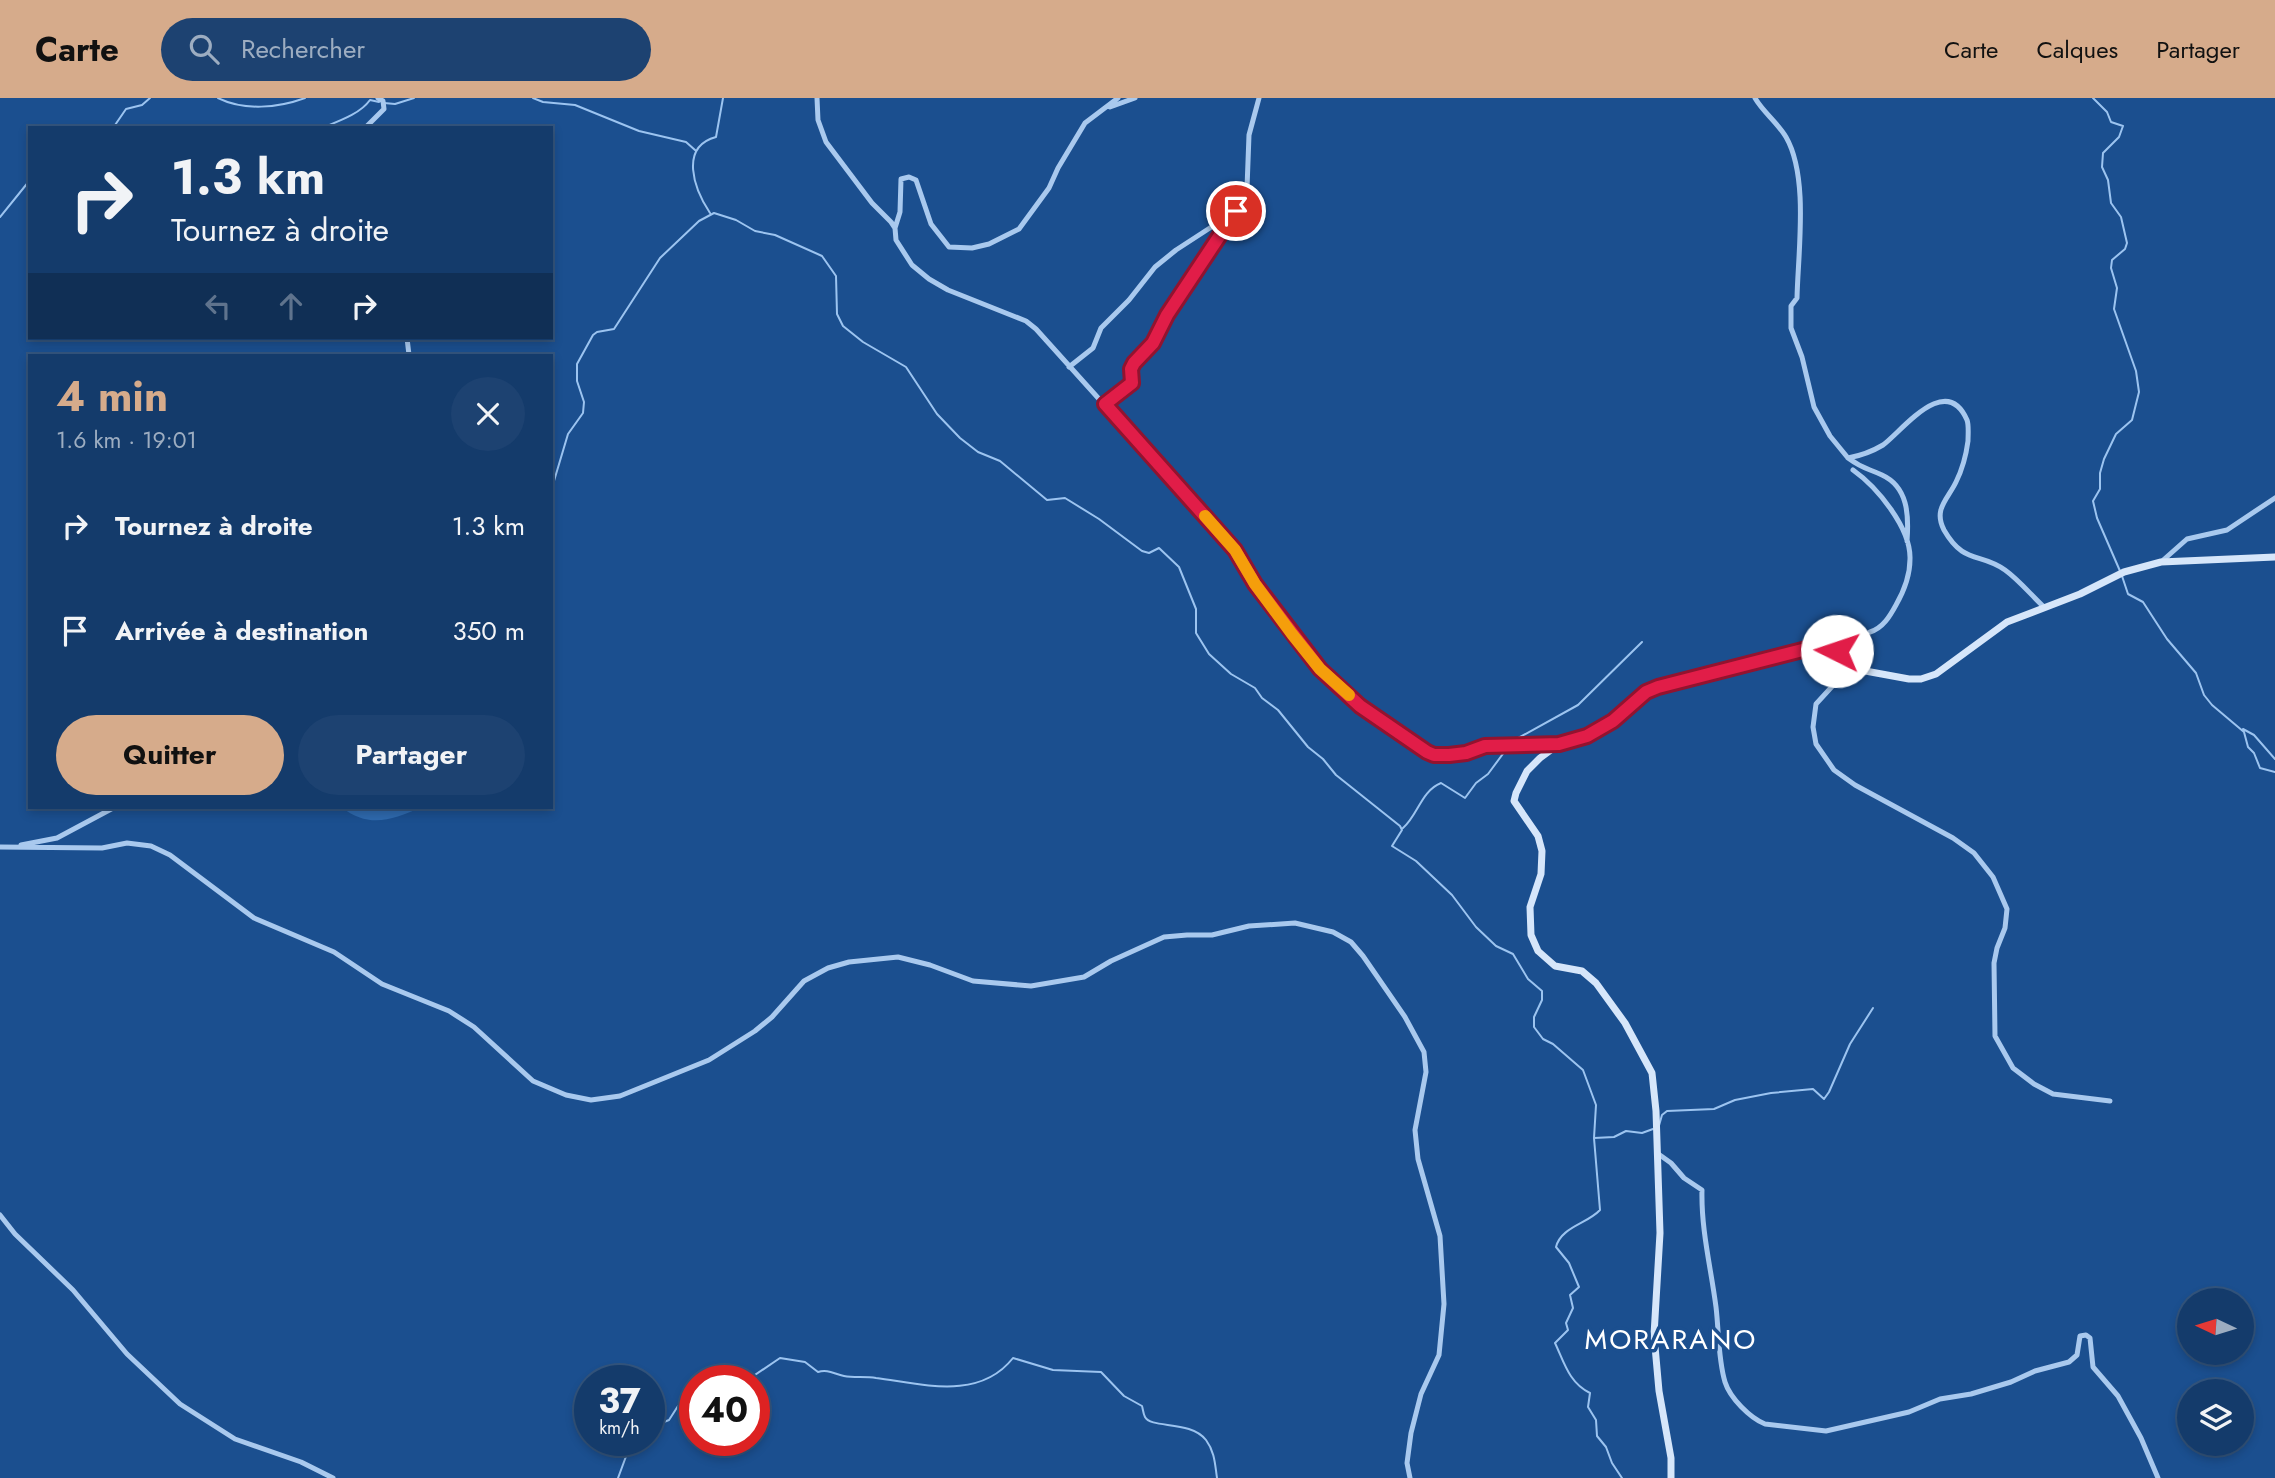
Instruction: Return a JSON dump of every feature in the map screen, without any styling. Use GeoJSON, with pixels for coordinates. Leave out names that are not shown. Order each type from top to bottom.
{"type":"FeatureCollection","features":[{"type":"Feature","properties":{"kind":"street"},"geometry":{"type":"LineString","coordinates":[[817,98],[818,120],[826,142],[872,203],[895,228]]}},
{"type":"Feature","properties":{"kind":"street"},"geometry":{"type":"LineString","coordinates":[[1118,98],[1085,123],[1049,188],[1019,229],[989,244],[972,248],[949,247],[931,224],[916,180],[909,177],[901,179],[900,212],[895,228],[897,240],[912,264],[929,279],[948,290],[1026,321],[1105,404],[1235,550],[1255,584],[1320,669],[1360,706],[1434,755],[1466,753],[1485,746],[1559,744],[1587,736],[1613,721],[1646,692],[1658,687],[1826,644],[1837,651],[1849,668],[1921,679],[1936,674],[2007,622],[2080,594],[2121,574],[2161,562],[2275,557]]}},
{"type":"Feature","properties":{"kind":"street"},"geometry":{"type":"LineString","coordinates":[[1103,109],[1135,98]]}},
{"type":"Feature","properties":{"kind":"street"},"geometry":{"type":"LineString","coordinates":[[1105,404],[1132,383],[1131,369],[1134,363],[1153,343],[1167,315],[1236,211],[1247,188],[1249,135],[1259,98]]}},
{"type":"Feature","properties":{"kind":"street"},"geometry":{"type":"LineString","coordinates":[[1755,98],[1787,138],[1797,164],[1801,212],[1797,298],[1791,306],[1791,328],[1802,357],[1814,407],[1830,436],[1848,458],[1862,469],[1879,473],[1893,481],[1901,489],[1905,504],[1907,541],[1911,556],[1904,590],[1889,617],[1877,630],[1870,632]]}},
{"type":"Feature","properties":{"kind":"street"},"geometry":{"type":"LineString","coordinates":[[367,126],[384,109],[382,101]]}},
{"type":"Feature","properties":{"kind":"street"},"geometry":{"type":"LineString","coordinates":[[1069,366],[1093,348],[1101,328],[1129,300],[1155,267],[1236,211]]}},
{"type":"Feature","properties":{"kind":"street"},"geometry":{"type":"LineString","coordinates":[[1848,458],[1883,445],[1900,426],[1936,402],[1945,401],[1956,405],[1968,420],[1968,438],[1965,462],[1943,501],[1939,516],[1943,528],[1953,544],[1966,555],[2004,569],[2044,607]]}},
{"type":"Feature","properties":{"kind":"street"},"geometry":{"type":"LineString","coordinates":[[1853,470],[1887,502],[1907,541]]}},
{"type":"Feature","properties":{"kind":"street"},"geometry":{"type":"LineString","coordinates":[[2161,562],[2187,539],[2227,530],[2275,498]]}},
{"type":"Feature","properties":{"kind":"street"},"geometry":{"type":"LineString","coordinates":[[1849,668],[1816,704],[1813,727],[1816,744],[1834,770],[1855,785],[1953,838],[1974,853],[1993,877],[2007,909],[2005,928],[1994,963],[1995,1036],[2013,1068],[2053,1094],[2110,1101]]}},
{"type":"Feature","properties":{"kind":"street"},"geometry":{"type":"LineString","coordinates":[[1559,744],[1527,771],[1514,802],[1538,835],[1542,851],[1541,874],[1530,908],[1531,935],[1538,951],[1555,966],[1582,971],[1596,983],[1625,1023],[1652,1073],[1660,1233],[1654,1335],[1659,1391],[1671,1458],[1671,1478]]}},
{"type":"Feature","properties":{"kind":"street"},"geometry":{"type":"LineString","coordinates":[[15,847],[57,838],[112,809]]}},
{"type":"Feature","properties":{"kind":"street"},"geometry":{"type":"LineString","coordinates":[[0,847],[102,848],[127,843],[151,846],[170,855],[254,918],[334,952],[382,984],[449,1012],[474,1027],[533,1081],[566,1096],[591,1100],[620,1096],[709,1059],[755,1031],[772,1017],[804,981],[828,968],[849,962],[898,957],[930,965],[973,981],[1031,986],[1084,977],[1111,961],[1164,937],[1212,935],[1249,926],[1295,923],[1333,932],[1351,942],[1363,956],[1405,1017],[1424,1052],[1426,1072],[1415,1130],[1418,1159],[1440,1236],[1444,1304],[1439,1355],[1422,1394],[1411,1433],[1407,1463],[1410,1478]]}},
{"type":"Feature","properties":{"kind":"street"},"geometry":{"type":"LineString","coordinates":[[1657,1153],[1671,1163],[1684,1178],[1702,1190],[1706,1254],[1716,1307],[1724,1381],[1733,1396],[1757,1420],[1765,1424],[1826,1431],[1909,1412],[1940,1399],[1971,1394],[2069,1362],[2077,1355],[2080,1336],[2086,1335],[2090,1338],[2093,1367],[2118,1396],[2141,1438],[2158,1478]]}},
{"type":"Feature","properties":{"kind":"street"},"geometry":{"type":"LineString","coordinates":[[0,1215],[15,1234],[73,1290],[127,1354],[180,1405],[235,1439],[301,1462],[333,1478]]}},
{"type":"Feature","properties":{"kind":"shaded area"},"geometry":{"type":"Polygon","coordinates":[[[344,809],[417,809],[381,820],[352,814],[344,809]]]}},
{"type":"Feature","properties":{"kind":"waterway"},"geometry":{"type":"LineString","coordinates":[[114,126],[126,109],[142,105],[150,98]]}},
{"type":"Feature","properties":{"kind":"waterway"},"geometry":{"type":"LineString","coordinates":[[218,98],[239,105],[261,107],[305,98]]}},
{"type":"Feature","properties":{"kind":"waterway"},"geometry":{"type":"LineString","coordinates":[[384,103],[395,104],[414,98]]}},
{"type":"Feature","properties":{"kind":"waterway"},"geometry":{"type":"LineString","coordinates":[[533,98],[543,102],[575,105],[639,131],[686,142],[695,150]]}},
{"type":"Feature","properties":{"kind":"waterway"},"geometry":{"type":"LineString","coordinates":[[710,213],[695,181],[694,159],[704,142],[716,137],[723,98]]}},
{"type":"Feature","properties":{"kind":"waterway"},"geometry":{"type":"LineString","coordinates":[[2093,98],[2107,112],[2111,122],[2123,126],[2119,137],[2103,153],[2102,167],[2108,180],[2111,203],[2121,217],[2127,243],[2125,249],[2112,260],[2111,268],[2117,288],[2114,309],[2136,371],[2139,392],[2132,420],[2116,434],[2104,459],[2100,473],[2100,489],[2093,501],[2097,518],[2120,571]]}},
{"type":"Feature","properties":{"kind":"waterway"},"geometry":{"type":"LineString","coordinates":[[327,126],[355,113],[370,100],[379,102]]}},
{"type":"Feature","properties":{"kind":"waterway"},"geometry":{"type":"LineString","coordinates":[[0,217],[28,182]]}},
{"type":"Feature","properties":{"kind":"waterway"},"geometry":{"type":"LineString","coordinates":[[553,484],[568,434],[583,413],[584,402],[577,381],[577,364],[593,335],[614,329],[660,258],[699,221],[714,213],[736,220],[755,231],[775,235],[822,256],[836,276],[837,314],[843,326],[863,342],[906,367],[937,414],[978,452],[1000,461],[1047,500],[1065,498],[1142,551],[1149,553],[1159,548],[1179,567],[1196,609],[1196,633],[1209,654],[1231,674],[1255,688],[1336,775],[1400,826],[1402,830],[1392,846],[1416,861],[1452,895],[1476,927],[1496,946],[1513,954],[1528,979],[1542,991],[1542,1000],[1534,1017],[1534,1027],[1543,1039],[1553,1044],[1583,1070],[1596,1105],[1594,1138],[1600,1210],[1563,1235],[1556,1247],[1569,1263],[1579,1287],[1570,1295],[1573,1308],[1566,1323],[1568,1330],[1555,1343],[1572,1378],[1590,1393],[1588,1407],[1596,1420],[1597,1436],[1606,1447],[1622,1478]]}},
{"type":"Feature","properties":{"kind":"waterway"},"geometry":{"type":"LineString","coordinates":[[2122,576],[2128,594],[2143,602],[2167,639],[2196,673],[2204,695],[2244,732],[2248,747],[2254,753],[2260,768],[2275,772]]}},
{"type":"Feature","properties":{"kind":"waterway"},"geometry":{"type":"LineString","coordinates":[[1511,742],[1578,705],[1642,642]]}},
{"type":"Feature","properties":{"kind":"waterway"},"geometry":{"type":"LineString","coordinates":[[2243,729],[2254,735],[2275,759]]}},
{"type":"Feature","properties":{"kind":"waterway"},"geometry":{"type":"LineString","coordinates":[[1403,828],[1424,797],[1441,783],[1465,798],[1476,783],[1488,774],[1508,747]]}},
{"type":"Feature","properties":{"kind":"waterway"},"geometry":{"type":"LineString","coordinates":[[1658,1129],[1662,1115],[1667,1111],[1714,1109],[1735,1100],[1813,1089],[1824,1099],[1850,1044],[1873,1008]]}},
{"type":"Feature","properties":{"kind":"waterway"},"geometry":{"type":"LineString","coordinates":[[1594,1138],[1614,1137],[1626,1131],[1642,1133],[1653,1129]]}},
{"type":"Feature","properties":{"kind":"waterway"},"geometry":{"type":"LineString","coordinates":[[770,1365],[780,1358],[805,1362],[818,1372],[828,1371],[848,1377],[872,1377],[931,1386],[967,1385],[984,1380],[1013,1358],[1053,1370],[1101,1372],[1124,1396],[1142,1406],[1149,1421],[1182,1427],[1206,1440],[1214,1459],[1217,1478]]}},
{"type":"Feature","properties":{"kind":"waterway"},"geometry":{"type":"LineString","coordinates":[[665,1422],[679,1406]]}},
{"type":"Feature","properties":{"kind":"waterway"},"geometry":{"type":"LineString","coordinates":[[618,1478],[626,1456]]}},
{"type":"Feature","properties":{"kind":"slow traffic"},"geometry":{"type":"LineString","coordinates":[[1205,516],[1235,550],[1255,584],[1320,669],[1349,695]]}},
{"type":"Feature","properties":{"kind":"district","name":"MORARANO"},"geometry":{"type":"Point","coordinates":[1671,1339]}},
{"type":"Feature","properties":{"kind":"route"},"geometry":{"type":"LineString","coordinates":[[1236,211],[1167,315],[1153,343],[1134,363],[1131,369],[1132,383],[1105,404],[1235,550],[1255,584],[1320,669],[1360,706],[1434,755],[1466,753],[1485,746],[1559,744],[1587,736],[1613,721],[1646,692],[1658,687],[1801,649],[1826,644],[1837,651]]}}]}
